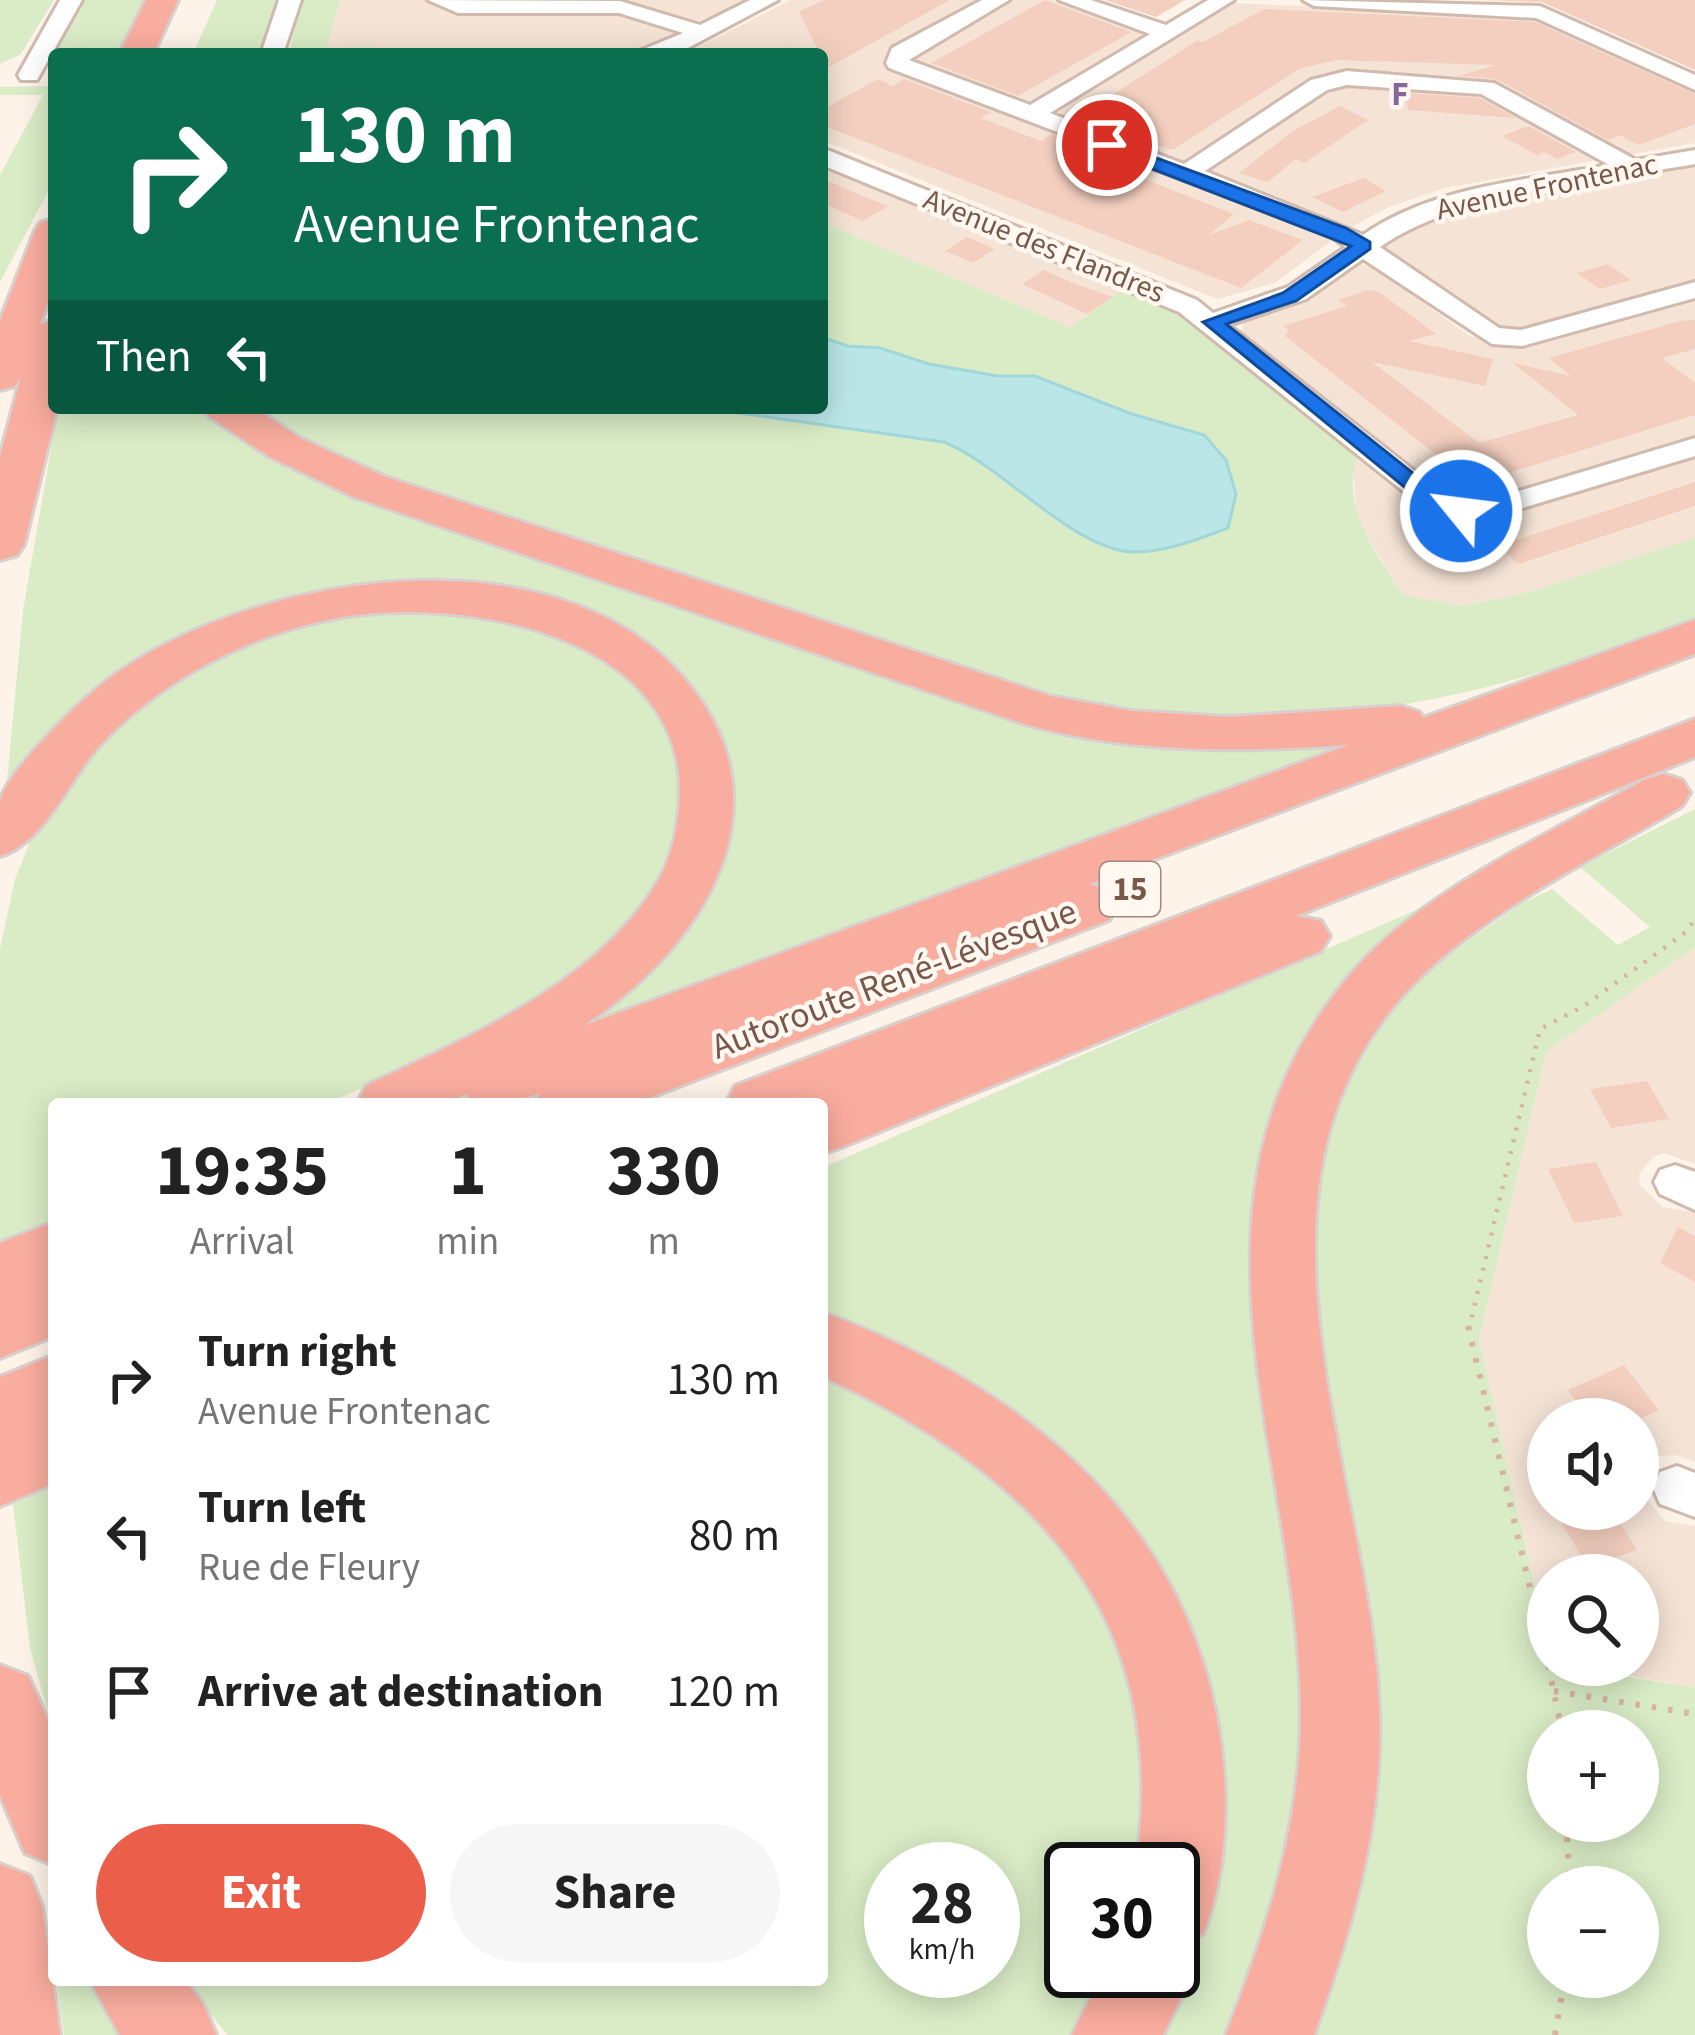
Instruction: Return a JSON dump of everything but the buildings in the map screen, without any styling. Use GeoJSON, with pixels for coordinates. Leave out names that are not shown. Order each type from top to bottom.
{"type":"FeatureCollection","features":[{"type":"Feature","properties":{"kind":"highway"},"geometry":{"type":"LineString","coordinates":[[139,48],[162,0]]}},
{"type":"Feature","properties":{"kind":"highway"},"geometry":{"type":"LineString","coordinates":[[175,48],[196,0]]}},
{"type":"Feature","properties":{"kind":"highway"},"geometry":{"type":"LineString","coordinates":[[0,379],[27,318],[48,250]]}},
{"type":"Feature","properties":{"kind":"highway"},"geometry":{"type":"LineString","coordinates":[[0,545],[27,318]]}},
{"type":"Feature","properties":{"kind":"highway"},"geometry":{"type":"LineString","coordinates":[[235,414],[303,457],[384,492],[1066,718],[1132,729],[1229,735],[1461,722]]}},
{"type":"Feature","properties":{"kind":"highway"},"geometry":{"type":"LineString","coordinates":[[0,836],[25,811],[70,745],[112,703],[185,654],[274,618],[355,600],[464,598],[547,615],[619,650],[671,696],[702,757],[707,807],[688,879],[637,949],[578,1000],[400,1098]]}},
{"type":"Feature","properties":{"kind":"highway"},"geometry":{"type":"LineString","coordinates":[[450,1098],[1695,636]]}},
{"type":"Feature","properties":{"kind":"highway","name":"Autoroute René-Lévesque"},"geometry":{"type":"LineString","coordinates":[[581,1098],[1695,677]]}},
{"type":"Feature","properties":{"kind":"highway"},"geometry":{"type":"LineString","coordinates":[[828,1126],[1684,770]]}},
{"type":"Feature","properties":{"kind":"highway"},"geometry":{"type":"LineString","coordinates":[[1270,2035],[1307,1931],[1327,1851],[1340,1707],[1282,1303],[1280,1220],[1294,1140],[1334,1044],[1388,973],[1445,926],[1684,770]]}},
{"type":"Feature","properties":{"kind":"highway","name":"Autoroute René-Lévesque"},"geometry":{"type":"LineString","coordinates":[[774,1098],[1684,770]]}},
{"type":"Feature","properties":{"kind":"highway"},"geometry":{"type":"LineString","coordinates":[[0,1273],[48,1253]]}},
{"type":"Feature","properties":{"kind":"highway"},"geometry":{"type":"LineString","coordinates":[[0,1328],[48,1308]]}},
{"type":"Feature","properties":{"kind":"highway"},"geometry":{"type":"LineString","coordinates":[[828,1345],[895,1373],[999,1436],[1065,1497],[1121,1570],[1169,1671],[1184,1738],[1184,1842]]}},
{"type":"Feature","properties":{"kind":"highway"},"geometry":{"type":"LineString","coordinates":[[0,1411],[48,1390]]}},
{"type":"Feature","properties":{"kind":"highway"},"geometry":{"type":"LineString","coordinates":[[0,1472],[48,1452]]}},
{"type":"Feature","properties":{"kind":"highway"},"geometry":{"type":"LineString","coordinates":[[0,1704],[48,1810]]}},
{"type":"Feature","properties":{"kind":"highway"},"geometry":{"type":"LineString","coordinates":[[0,1906],[16,2035]]}},
{"type":"Feature","properties":{"kind":"highway"},"geometry":{"type":"LineString","coordinates":[[138,1986],[172,2035]]}},
{"type":"Feature","properties":{"kind":"highway"},"geometry":{"type":"LineString","coordinates":[[1116,2035],[1136,1998]]}},
{"type":"Feature","properties":{"kind":"street"},"geometry":{"type":"LineString","coordinates":[[52,48],[70,0]]}},
{"type":"Feature","properties":{"kind":"street"},"geometry":{"type":"LineString","coordinates":[[274,48],[290,0]]}},
{"type":"Feature","properties":{"kind":"street"},"geometry":{"type":"LineString","coordinates":[[440,0],[458,7],[633,9],[702,32]]}},
{"type":"Feature","properties":{"kind":"street"},"geometry":{"type":"LineString","coordinates":[[672,48],[767,0]]}},
{"type":"Feature","properties":{"kind":"street"},"geometry":{"type":"LineString","coordinates":[[998,0],[900,53],[896,60],[907,71],[1340,232],[1477,330],[1502,338],[1531,336],[1695,290]]}},
{"type":"Feature","properties":{"kind":"street"},"geometry":{"type":"LineString","coordinates":[[1070,0],[1168,33]]}},
{"type":"Feature","properties":{"kind":"street"},"geometry":{"type":"LineString","coordinates":[[1028,116],[1223,0]]}},
{"type":"Feature","properties":{"kind":"street"},"geometry":{"type":"LineString","coordinates":[[1314,0],[1530,10],[1567,21],[1695,83]]}},
{"type":"Feature","properties":{"kind":"street"},"geometry":{"type":"LineString","coordinates":[[0,76],[42,75]]}},
{"type":"Feature","properties":{"kind":"street"},"geometry":{"type":"LineString","coordinates":[[1185,174],[1319,85],[1347,78],[1478,86],[1632,168]]}},
{"type":"Feature","properties":{"kind":"street","name":"Avenue Frontenac"},"geometry":{"type":"LineString","coordinates":[[1212,322],[1289,297],[1405,220],[1452,202],[1695,157]]}},
{"type":"Feature","properties":{"kind":"street","name":"Avenue des Flandres"},"geometry":{"type":"LineString","coordinates":[[828,158],[1167,296],[1212,322],[1424,493],[1450,508],[1493,509],[1695,447]]}},
{"type":"Feature","properties":{"kind":"path"},"geometry":{"type":"LineString","coordinates":[[1527,1576],[1468,1327],[1540,1029],[1584,1006],[1686,932],[1695,920]]}},
{"type":"Feature","properties":{"kind":"path"},"geometry":{"type":"LineString","coordinates":[[1553,1686],[1558,1710]]}},
{"type":"Feature","properties":{"kind":"path"},"geometry":{"type":"LineString","coordinates":[[1554,1691],[1695,1714]]}},
{"type":"Feature","properties":{"kind":"path"},"geometry":{"type":"LineString","coordinates":[[1555,2035],[1561,1998]]}},
{"type":"Feature","properties":{"kind":"shaded area"},"geometry":{"type":"Polygon","coordinates":[[[340,0],[427,0],[447,12],[623,13],[676,30],[644,48],[325,48],[340,0]]]}},
{"type":"Feature","properties":{"kind":"shaded area"},"geometry":{"type":"Polygon","coordinates":[[[451,0],[750,0],[699,21],[626,4],[451,0]]]}},
{"type":"Feature","properties":{"kind":"shaded area"},"geometry":{"type":"Polygon","coordinates":[[[791,0],[986,0],[893,50],[887,58],[890,68],[1335,238],[1275,283],[1217,299],[828,142],[828,48],[696,48],[791,0]]]}},
{"type":"Feature","properties":{"kind":"shaded area"},"geometry":{"type":"Polygon","coordinates":[[[1011,0],[1054,0],[1138,28],[1146,37],[1029,104],[907,62],[909,55],[1011,0]]]}},
{"type":"Feature","properties":{"kind":"shaded area"},"geometry":{"type":"Polygon","coordinates":[[[1232,3],[1542,17],[1695,89],[1695,143],[1627,155],[1486,83],[1466,79],[1321,77],[1194,159],[1181,162],[1052,115],[1055,108],[1232,3]]]}},
{"type":"Feature","properties":{"kind":"shaded area"},"geometry":{"type":"Polygon","coordinates":[[[1343,83],[1473,90],[1603,159],[1445,188],[1389,207],[1349,228],[1217,179],[1210,172],[1214,164],[1343,83]]]}},
{"type":"Feature","properties":{"kind":"shaded area"},"geometry":{"type":"Polygon","coordinates":[[[1695,165],[1695,282],[1521,331],[1504,332],[1380,247],[1390,237],[1461,208],[1695,165]]]}},
{"type":"Feature","properties":{"kind":"shaded area"},"geometry":{"type":"Polygon","coordinates":[[[828,166],[1126,288],[1070,327],[828,225],[828,166]]]}},
{"type":"Feature","properties":{"kind":"shaded area"},"geometry":{"type":"Polygon","coordinates":[[[1359,263],[1378,270],[1468,335],[1510,346],[1695,298],[1695,437],[1485,502],[1446,498],[1241,334],[1244,322],[1306,300],[1359,263]]]}},
{"type":"Feature","properties":{"kind":"shaded area"},"geometry":{"type":"Polygon","coordinates":[[[1358,453],[1431,510],[1474,521],[1501,518],[1695,457],[1695,539],[1533,591],[1460,606],[1403,595],[1357,521],[1353,467],[1358,453]]]}},
{"type":"Feature","properties":{"kind":"shaded area"},"geometry":{"type":"Polygon","coordinates":[[[1695,947],[1695,1164],[1664,1153],[1653,1157],[1639,1174],[1640,1185],[1662,1207],[1695,1212],[1695,1462],[1659,1456],[1659,1398],[1527,1398],[1527,1530],[1659,1530],[1659,1514],[1665,1521],[1695,1526],[1695,1687],[1659,1681],[1659,1554],[1528,1554],[1479,1340],[1546,1052],[1695,947]]]}},
{"type":"Feature","properties":{"kind":"green space"},"geometry":{"type":"Polygon","coordinates":[[[0,0],[54,0],[21,54],[0,64],[0,0]]]}},
{"type":"Feature","properties":{"kind":"green space"},"geometry":{"type":"Polygon","coordinates":[[[78,0],[145,0],[120,48],[53,48],[78,0]]]}},
{"type":"Feature","properties":{"kind":"green space"},"geometry":{"type":"Polygon","coordinates":[[[217,0],[282,0],[264,48],[196,48],[217,0]]]}},
{"type":"Feature","properties":{"kind":"green space"},"geometry":{"type":"Polygon","coordinates":[[[300,0],[340,0],[326,48],[290,48],[300,0]]]}},
{"type":"Feature","properties":{"kind":"green space"},"geometry":{"type":"Polygon","coordinates":[[[48,86],[48,191],[0,282],[0,175],[43,95],[0,95],[0,87],[48,86]]]}},
{"type":"Feature","properties":{"kind":"green space"},"geometry":{"type":"Polygon","coordinates":[[[828,225],[1070,327],[1126,288],[1185,314],[1358,453],[1353,473],[1357,510],[1403,595],[1461,606],[1533,591],[1695,538],[1695,620],[1495,685],[1366,710],[1230,720],[1118,714],[1005,687],[412,489],[314,446],[263,414],[746,414],[944,442],[1105,544],[1136,552],[1185,544],[1204,435],[1129,413],[1035,376],[998,376],[929,364],[880,348],[828,339],[828,225]]]}},
{"type":"Feature","properties":{"kind":"green space"},"geometry":{"type":"Polygon","coordinates":[[[57,414],[220,414],[996,709],[1381,735],[532,1050],[688,910],[699,704],[509,594],[241,618],[6,792],[23,611],[57,414]]]}},
{"type":"Feature","properties":{"kind":"green space"},"geometry":{"type":"Polygon","coordinates":[[[369,609],[488,614],[587,647],[625,672],[653,699],[690,779],[668,877],[603,959],[480,1037],[339,1098],[48,1098],[48,1227],[0,1248],[0,949],[15,879],[36,827],[83,751],[168,677],[264,632],[369,609]]]}},
{"type":"Feature","properties":{"kind":"green space"},"geometry":{"type":"Polygon","coordinates":[[[1695,809],[1695,947],[1546,1052],[1479,1340],[1528,1554],[1527,1686],[1659,1686],[1659,1682],[1695,1687],[1695,2035],[1312,2035],[1304,1233],[1341,1080],[1403,987],[1519,905],[1552,889],[1618,945],[1650,927],[1580,867],[1695,809]]]}},
{"type":"Feature","properties":{"kind":"green space"},"geometry":{"type":"Polygon","coordinates":[[[1462,890],[1298,1073],[1315,1762],[1242,2035],[1150,2035],[1165,1998],[1200,1998],[1200,1842],[1194,1842],[1162,1598],[828,1329],[828,1165],[1462,890]]]}},
{"type":"Feature","properties":{"kind":"green space"},"geometry":{"type":"Polygon","coordinates":[[[828,1373],[866,1388],[1004,1477],[1089,1573],[1142,1699],[1147,1842],[1044,1842],[1044,1998],[1097,1998],[1073,2035],[228,2035],[186,1986],[828,1986],[828,1373]]]}},
{"type":"Feature","properties":{"kind":"green space"},"geometry":{"type":"Polygon","coordinates":[[[48,1488],[48,1712],[30,1648],[13,1504],[48,1488]]]}},
{"type":"Feature","properties":{"kind":"green space"},"geometry":{"type":"Polygon","coordinates":[[[57,1986],[109,1986],[138,2035],[64,2035],[57,1986]]]}},
{"type":"Feature","properties":{"kind":"water"},"geometry":{"type":"Polygon","coordinates":[[[828,339],[880,348],[929,364],[998,376],[1035,376],[1129,413],[1204,435],[1226,460],[1236,494],[1228,528],[1161,549],[1113,549],[1065,524],[991,469],[944,442],[746,414],[828,414],[828,339]]]}},
{"type":"Feature","properties":{"kind":"district","name":"F"},"geometry":{"type":"Point","coordinates":[1400,94]}},
{"type":"Feature","properties":{"kind":"route"},"geometry":{"type":"LineString","coordinates":[[1107,145],[1364,245],[1289,297],[1212,322],[1432,499],[1461,511]]}}]}
